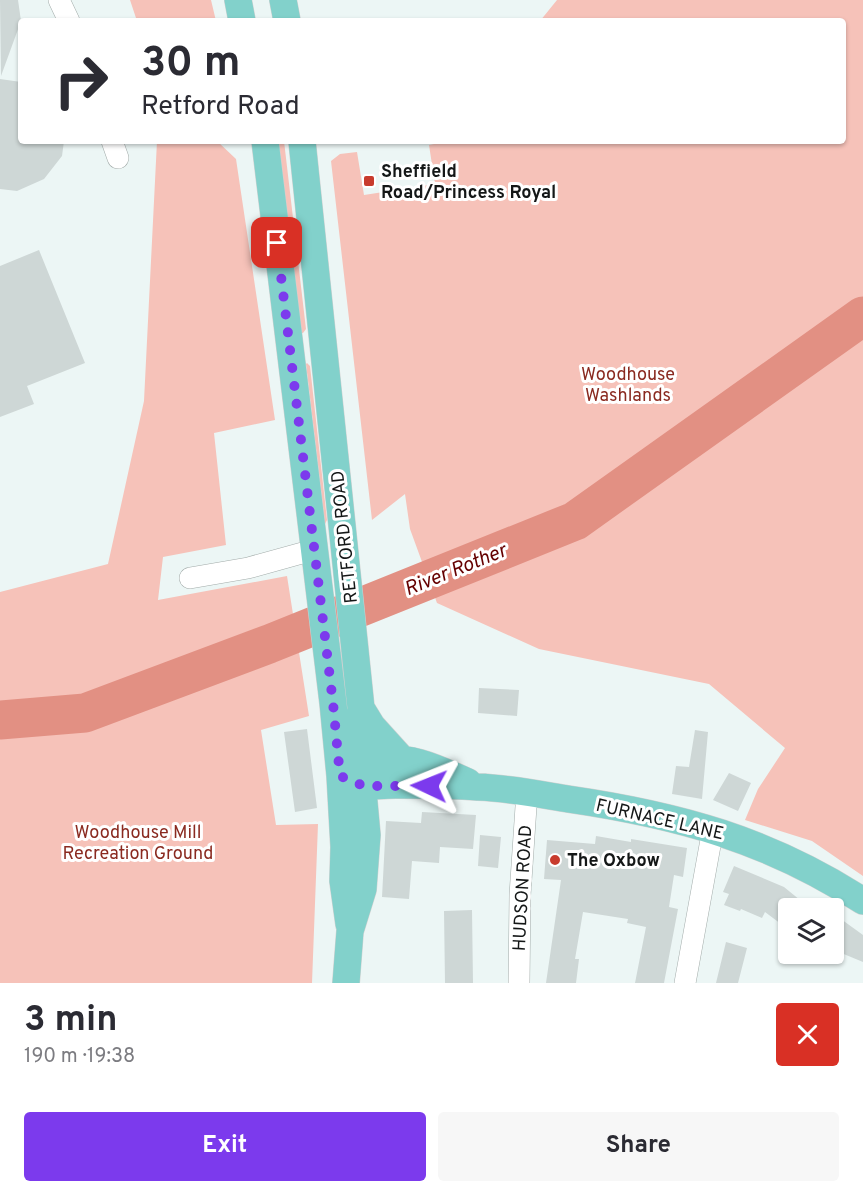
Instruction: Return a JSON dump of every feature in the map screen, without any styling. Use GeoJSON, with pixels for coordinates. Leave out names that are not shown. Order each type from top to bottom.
{"type":"FeatureCollection","features":[{"type":"Feature","properties":{"kind":"main road"},"geometry":{"type":"LineString","coordinates":[[238,0],[241,18]]}},
{"type":"Feature","properties":{"kind":"main road"},"geometry":{"type":"LineString","coordinates":[[283,0],[286,18]]}},
{"type":"Feature","properties":{"kind":"main road","name":"RETFORD ROAD"},"geometry":{"type":"LineString","coordinates":[[265,144],[327,652],[355,775]]}},
{"type":"Feature","properties":{"kind":"main road","name":"RETFORD ROAD"},"geometry":{"type":"LineString","coordinates":[[302,144],[361,708],[355,775],[344,847],[343,881],[350,931],[346,983]]}},
{"type":"Feature","properties":{"kind":"main road"},"geometry":{"type":"LineString","coordinates":[[361,708],[372,726],[401,758]]}},
{"type":"Feature","properties":{"kind":"main road","name":"FURNACE LANE"},"geometry":{"type":"LineString","coordinates":[[355,775],[401,758],[432,766],[479,787]]}},
{"type":"Feature","properties":{"kind":"main road","name":"FURNACE LANE"},"geometry":{"type":"LineString","coordinates":[[355,775],[393,785],[479,787],[527,792],[653,814],[713,829],[806,866],[863,901]]}},
{"type":"Feature","properties":{"kind":"street"},"geometry":{"type":"LineString","coordinates":[[59,0],[68,18]]}},
{"type":"Feature","properties":{"kind":"street"},"geometry":{"type":"LineString","coordinates":[[190,578],[248,568],[313,550]]}},
{"type":"Feature","properties":{"kind":"street","name":"HUDSON ROAD"},"geometry":{"type":"LineString","coordinates":[[519,983],[520,896],[527,792]]}},
{"type":"Feature","properties":{"kind":"street"},"geometry":{"type":"LineString","coordinates":[[685,983],[713,829]]}},
{"type":"Feature","properties":{"kind":"green space"},"geometry":{"type":"Polygon","coordinates":[[[130,0],[211,0],[215,18],[136,18],[130,0]]]}},
{"type":"Feature","properties":{"kind":"green space","name":"Woodhouse Washlands"},"geometry":{"type":"Polygon","coordinates":[[[557,0],[863,0],[863,876],[812,841],[745,820],[758,789],[785,748],[709,684],[539,649],[437,603],[410,529],[405,494],[372,520],[331,161],[340,154],[357,152],[364,195],[435,184],[429,145],[434,144],[846,144],[846,18],[542,18],[557,0]]]}},
{"type":"Feature","properties":{"kind":"green space","name":"Woodhouse Mill Recreation Ground"},"geometry":{"type":"Polygon","coordinates":[[[157,144],[220,144],[236,159],[275,420],[214,433],[226,545],[163,557],[158,600],[287,576],[309,716],[261,730],[276,825],[318,824],[312,983],[0,983],[0,592],[108,564],[144,401],[157,144]]]}},
{"type":"Feature","properties":{"kind":"green space"},"geometry":{"type":"Polygon","coordinates":[[[273,144],[284,144],[306,329],[300,333],[273,144]]]}},
{"type":"Feature","properties":{"kind":"green space"},"geometry":{"type":"Polygon","coordinates":[[[306,364],[310,366],[327,520],[325,524],[306,364]]]}},
{"type":"Feature","properties":{"kind":"building"},"geometry":{"type":"Polygon","coordinates":[[[0,0],[18,0],[21,18],[18,18],[18,29],[1,76],[0,0]]]}},
{"type":"Feature","properties":{"kind":"building"},"geometry":{"type":"Polygon","coordinates":[[[0,79],[18,82],[18,144],[64,144],[62,156],[44,179],[17,191],[0,189],[0,79]]]}},
{"type":"Feature","properties":{"kind":"building"},"geometry":{"type":"Polygon","coordinates":[[[39,250],[85,363],[27,386],[34,404],[0,417],[0,266],[39,250]]]}},
{"type":"Feature","properties":{"kind":"building"},"geometry":{"type":"Polygon","coordinates":[[[479,688],[519,690],[517,716],[478,713],[479,688]]]}},
{"type":"Feature","properties":{"kind":"building"},"geometry":{"type":"Polygon","coordinates":[[[307,729],[317,808],[295,812],[284,732],[307,729]]]}},
{"type":"Feature","properties":{"kind":"building"},"geometry":{"type":"Polygon","coordinates":[[[695,730],[708,732],[702,799],[672,794],[676,766],[689,767],[695,730]]]}},
{"type":"Feature","properties":{"kind":"building"},"geometry":{"type":"Polygon","coordinates":[[[729,773],[751,783],[738,811],[713,800],[729,773]]]}},
{"type":"Feature","properties":{"kind":"building"},"geometry":{"type":"Polygon","coordinates":[[[422,812],[476,815],[473,849],[440,847],[439,863],[412,861],[409,899],[382,897],[386,821],[421,823],[422,812]]]}},
{"type":"Feature","properties":{"kind":"building"},"geometry":{"type":"Polygon","coordinates":[[[480,835],[501,837],[498,868],[478,866],[480,835]]]}},
{"type":"Feature","properties":{"kind":"building"},"geometry":{"type":"Polygon","coordinates":[[[596,836],[687,848],[683,877],[674,875],[669,907],[678,909],[664,983],[635,983],[646,927],[627,923],[628,919],[583,912],[575,959],[579,959],[576,983],[546,983],[561,880],[544,879],[547,840],[595,844],[596,836]]]}},
{"type":"Feature","properties":{"kind":"building"},"geometry":{"type":"Polygon","coordinates":[[[734,866],[784,887],[798,898],[778,898],[778,922],[765,912],[762,918],[724,905],[729,894],[723,892],[734,866]]]}},
{"type":"Feature","properties":{"kind":"building"},"geometry":{"type":"Polygon","coordinates":[[[472,910],[473,983],[445,983],[444,911],[472,910]]]}},
{"type":"Feature","properties":{"kind":"building"},"geometry":{"type":"Polygon","coordinates":[[[844,921],[863,935],[863,962],[844,954],[844,921]]]}},
{"type":"Feature","properties":{"kind":"building"},"geometry":{"type":"Polygon","coordinates":[[[726,942],[747,948],[738,983],[716,983],[726,942]]]}},
{"type":"Feature","properties":{"kind":"waterway","name":"River Rother"},"geometry":{"type":"LineString","coordinates":[[0,720],[85,713],[269,644],[575,521],[863,316]]}},
{"type":"Feature","properties":{"kind":"place","name":"Sheffield Road/Princess Royal"},"geometry":{"type":"Point","coordinates":[369,181]}},
{"type":"Feature","properties":{"kind":"place","name":"The Oxbow"},"geometry":{"type":"Point","coordinates":[555,860]}},
{"type":"Feature","properties":{"kind":"route"},"geometry":{"type":"LineString","coordinates":[[277,243],[340,776],[364,786],[429,786]]}}]}
